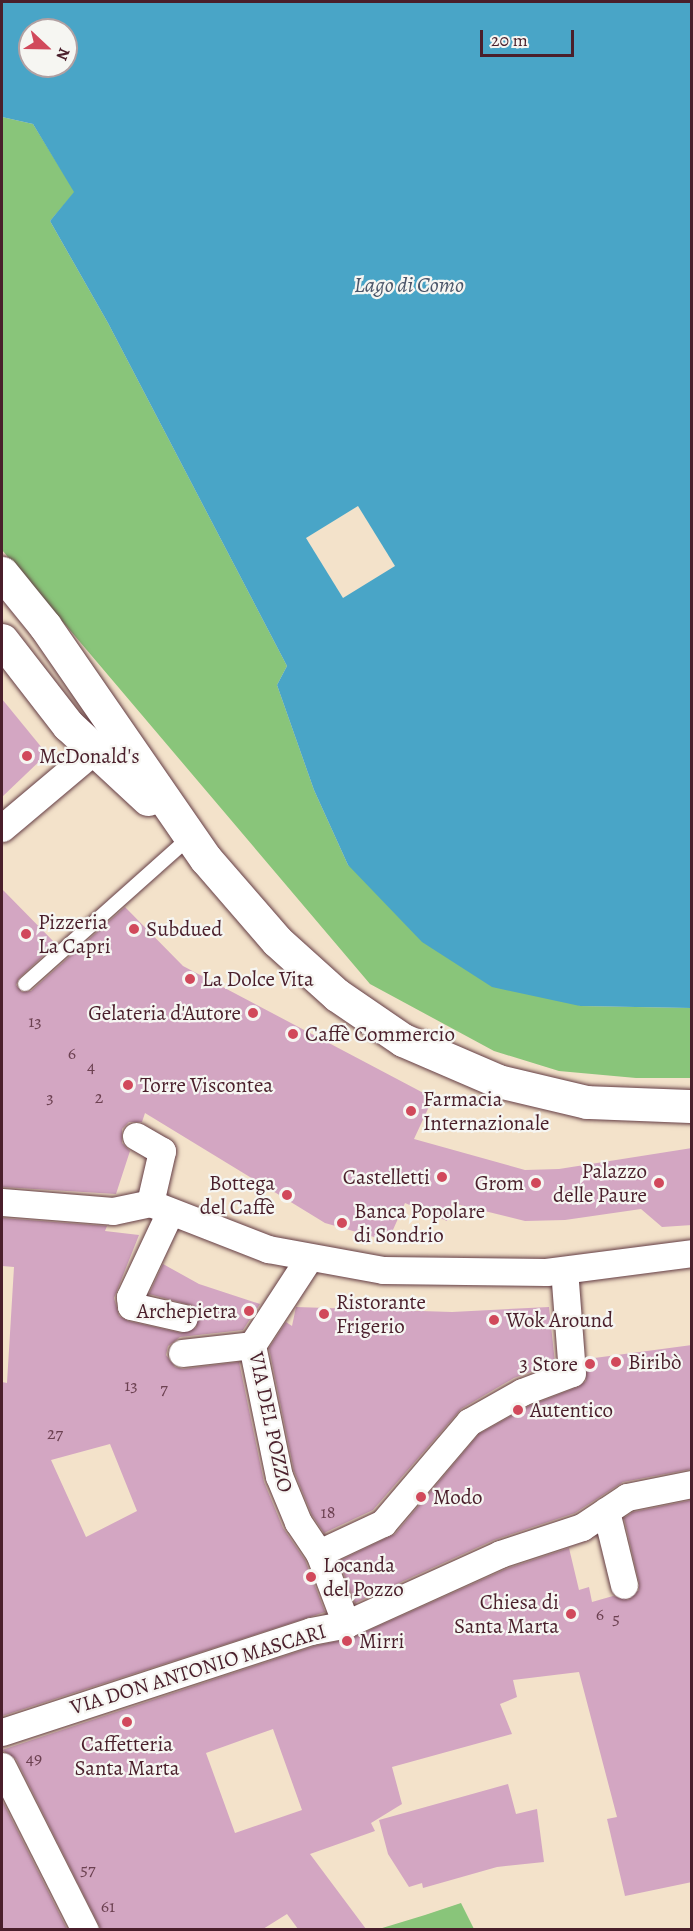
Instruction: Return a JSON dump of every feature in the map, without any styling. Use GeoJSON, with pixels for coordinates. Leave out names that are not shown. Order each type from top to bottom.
{"type":"FeatureCollection","features":[{"type":"Feature","properties":{"kind":"main road"},"geometry":{"type":"LineString","coordinates":[[2,573],[45,626],[106,742],[301,966],[355,1009],[403,1040],[466,1069],[546,1095],[621,1105],[692,1106]]}},
{"type":"Feature","properties":{"kind":"main road"},"geometry":{"type":"LineString","coordinates":[[2,640],[68,725],[106,742]]}},
{"type":"Feature","properties":{"kind":"street"},"geometry":{"type":"LineString","coordinates":[[2,828],[106,742]]}},
{"type":"Feature","properties":{"kind":"street"},"geometry":{"type":"LineString","coordinates":[[136,1136],[162,1151],[160,1208],[130,1296],[131,1306],[184,1318]]}},
{"type":"Feature","properties":{"kind":"street"},"geometry":{"type":"LineString","coordinates":[[2,1202],[113,1211],[160,1208],[268,1249],[383,1270],[431,1272],[564,1270],[692,1253]]}},
{"type":"Feature","properties":{"kind":"street","name":"VIA DEL POZZO"},"geometry":{"type":"LineString","coordinates":[[309,1258],[252,1345],[279,1476],[298,1522],[319,1553],[346,1624]]}},
{"type":"Feature","properties":{"kind":"street"},"geometry":{"type":"LineString","coordinates":[[319,1553],[383,1523],[469,1422],[522,1392],[572,1373],[569,1360],[564,1270]]}},
{"type":"Feature","properties":{"kind":"street"},"geometry":{"type":"LineString","coordinates":[[182,1353],[252,1345]]}},
{"type":"Feature","properties":{"kind":"street","name":"VIA DON ANTONIO MASCARI"},"geometry":{"type":"LineString","coordinates":[[2,1732],[311,1631],[346,1624],[500,1554],[582,1527],[627,1497],[692,1484]]}},
{"type":"Feature","properties":{"kind":"street"},"geometry":{"type":"LineString","coordinates":[[606,1511],[624,1584]]}},
{"type":"Feature","properties":{"kind":"street"},"geometry":{"type":"LineString","coordinates":[[2,1766],[85,1929]]}},
{"type":"Feature","properties":{"kind":"lane"},"geometry":{"type":"LineString","coordinates":[[25,984],[187,835]]}},
{"type":"Feature","properties":{"kind":"green space"},"geometry":{"type":"Polygon","coordinates":[[[2,117],[33,124],[75,192],[50,221],[108,323],[287,666],[277,685],[314,790],[348,865],[580,1006],[691,1008],[691,1078],[636,1078],[559,1071],[494,1051],[370,984],[2,550],[2,117]]]}},
{"type":"Feature","properties":{"kind":"green space"},"geometry":{"type":"Polygon","coordinates":[[[461,1903],[474,1929],[379,1929],[425,1915],[461,1903]]]}},
{"type":"Feature","properties":{"kind":"water","name":"Lago di Como"},"geometry":{"type":"Polygon","coordinates":[[[2,2],[691,2],[691,1008],[580,1006],[492,987],[422,942],[348,865],[314,790],[277,685],[287,666],[108,323],[50,221],[74,192],[33,124],[2,117],[2,2]]]}},
{"type":"Feature","properties":{"kind":"pier"},"geometry":{"type":"Polygon","coordinates":[[[358,506],[395,566],[343,598],[306,538],[358,506]]]}},
{"type":"Feature","properties":{"kind":"building"},"geometry":{"type":"Polygon","coordinates":[[[2,699],[47,754],[2,797],[2,699]]]}},
{"type":"Feature","properties":{"kind":"building"},"geometry":{"type":"Polygon","coordinates":[[[2,889],[56,944],[19,978],[16,985],[22,992],[31,991],[125,907],[183,966],[433,1098],[414,1139],[525,1170],[559,1169],[692,1148],[692,1225],[662,1227],[641,1209],[565,1220],[525,1221],[452,1203],[447,1221],[405,1203],[388,1241],[325,1223],[145,1113],[142,1122],[129,1122],[122,1129],[122,1143],[130,1151],[116,1194],[2,1187],[2,889]]]}},
{"type":"Feature","properties":{"kind":"building"},"geometry":{"type":"Polygon","coordinates":[[[2,1218],[107,1226],[105,1231],[139,1235],[114,1298],[119,1316],[128,1321],[181,1333],[196,1328],[199,1314],[194,1306],[149,1294],[163,1264],[199,1284],[260,1304],[243,1330],[180,1337],[168,1346],[166,1355],[175,1367],[183,1369],[239,1362],[264,1482],[283,1528],[305,1560],[325,1612],[2,1716],[2,1382],[7,1383],[14,1267],[2,1266],[2,1218]],[[110,1444],[51,1460],[86,1537],[137,1511],[110,1444]]]}},
{"type":"Feature","properties":{"kind":"building"},"geometry":{"type":"Polygon","coordinates":[[[296,1307],[452,1312],[549,1307],[555,1363],[514,1378],[461,1409],[373,1510],[324,1533],[312,1515],[294,1471],[269,1348],[286,1322],[292,1326],[296,1307]]]}},
{"type":"Feature","properties":{"kind":"building"},"geometry":{"type":"Polygon","coordinates":[[[692,1345],[692,1469],[623,1482],[575,1513],[494,1540],[355,1603],[339,1561],[395,1534],[479,1434],[529,1406],[578,1387],[586,1381],[587,1359],[692,1345]]]}},
{"type":"Feature","properties":{"kind":"building"},"geometry":{"type":"Polygon","coordinates":[[[692,1500],[692,1882],[625,1896],[607,1819],[617,1817],[579,1672],[513,1680],[517,1697],[500,1704],[512,1734],[392,1767],[402,1804],[371,1823],[375,1831],[310,1854],[366,1929],[298,1929],[287,1914],[263,1929],[101,1929],[16,1759],[2,1750],[315,1646],[352,1638],[506,1569],[569,1548],[579,1590],[589,1587],[592,1602],[613,1596],[628,1600],[639,1590],[624,1518],[633,1512],[692,1500]],[[273,1729],[206,1753],[235,1833],[302,1810],[273,1729]]]}},
{"type":"Feature","properties":{"kind":"building"},"geometry":{"type":"Polygon","coordinates":[[[508,1784],[516,1814],[537,1809],[544,1862],[497,1867],[423,1888],[422,1883],[409,1887],[388,1854],[379,1820],[508,1784]]]}},
{"type":"Feature","properties":{"kind":"building"},"geometry":{"type":"Polygon","coordinates":[[[2,1800],[67,1929],[2,1929],[2,1800]]]}},
{"type":"Feature","properties":{"kind":"place","name":"McDonald's"},"geometry":{"type":"Point","coordinates":[27,756]}},
{"type":"Feature","properties":{"kind":"place","name":"Subdued"},"geometry":{"type":"Point","coordinates":[134,929]}},
{"type":"Feature","properties":{"kind":"place","name":"Pizzeria La Capri"},"geometry":{"type":"Point","coordinates":[26,934]}},
{"type":"Feature","properties":{"kind":"place","name":"La Dolce Vita"},"geometry":{"type":"Point","coordinates":[190,979]}},
{"type":"Feature","properties":{"kind":"place","name":"Gelateria d'Autore"},"geometry":{"type":"Point","coordinates":[253,1013]}},
{"type":"Feature","properties":{"kind":"place","name":"Caffè Commercio"},"geometry":{"type":"Point","coordinates":[293,1034]}},
{"type":"Feature","properties":{"kind":"place","name":"Torre Viscontea"},"geometry":{"type":"Point","coordinates":[128,1085]}},
{"type":"Feature","properties":{"kind":"place","name":"Farmacia Internazionale"},"geometry":{"type":"Point","coordinates":[411,1111]}},
{"type":"Feature","properties":{"kind":"place","name":"Castelletti"},"geometry":{"type":"Point","coordinates":[442,1177]}},
{"type":"Feature","properties":{"kind":"place","name":"Grom"},"geometry":{"type":"Point","coordinates":[536,1183]}},
{"type":"Feature","properties":{"kind":"place","name":"Palazzo delle Paure"},"geometry":{"type":"Point","coordinates":[659,1183]}},
{"type":"Feature","properties":{"kind":"place","name":"Bottega del Caffè"},"geometry":{"type":"Point","coordinates":[287,1195]}},
{"type":"Feature","properties":{"kind":"place","name":"Banca Popolare di Sondrio"},"geometry":{"type":"Point","coordinates":[342,1223]}},
{"type":"Feature","properties":{"kind":"place","name":"Archepietra"},"geometry":{"type":"Point","coordinates":[249,1311]}},
{"type":"Feature","properties":{"kind":"place","name":"Ristorante Frigerio"},"geometry":{"type":"Point","coordinates":[324,1314]}},
{"type":"Feature","properties":{"kind":"place","name":"Wok Around"},"geometry":{"type":"Point","coordinates":[494,1320]}},
{"type":"Feature","properties":{"kind":"place","name":"Biribò"},"geometry":{"type":"Point","coordinates":[616,1362]}},
{"type":"Feature","properties":{"kind":"place","name":"3 Store"},"geometry":{"type":"Point","coordinates":[590,1364]}},
{"type":"Feature","properties":{"kind":"place","name":"Autentico"},"geometry":{"type":"Point","coordinates":[518,1410]}},
{"type":"Feature","properties":{"kind":"place","name":"Modo"},"geometry":{"type":"Point","coordinates":[421,1497]}},
{"type":"Feature","properties":{"kind":"place","name":"Locanda del Pozzo"},"geometry":{"type":"Point","coordinates":[311,1577]}},
{"type":"Feature","properties":{"kind":"place","name":"Chiesa di Santa Marta"},"geometry":{"type":"Point","coordinates":[571,1614]}},
{"type":"Feature","properties":{"kind":"place","name":"Mirri"},"geometry":{"type":"Point","coordinates":[347,1641]}},
{"type":"Feature","properties":{"kind":"place","name":"Caffetteria Santa Marta"},"geometry":{"type":"Point","coordinates":[127,1722]}}]}
